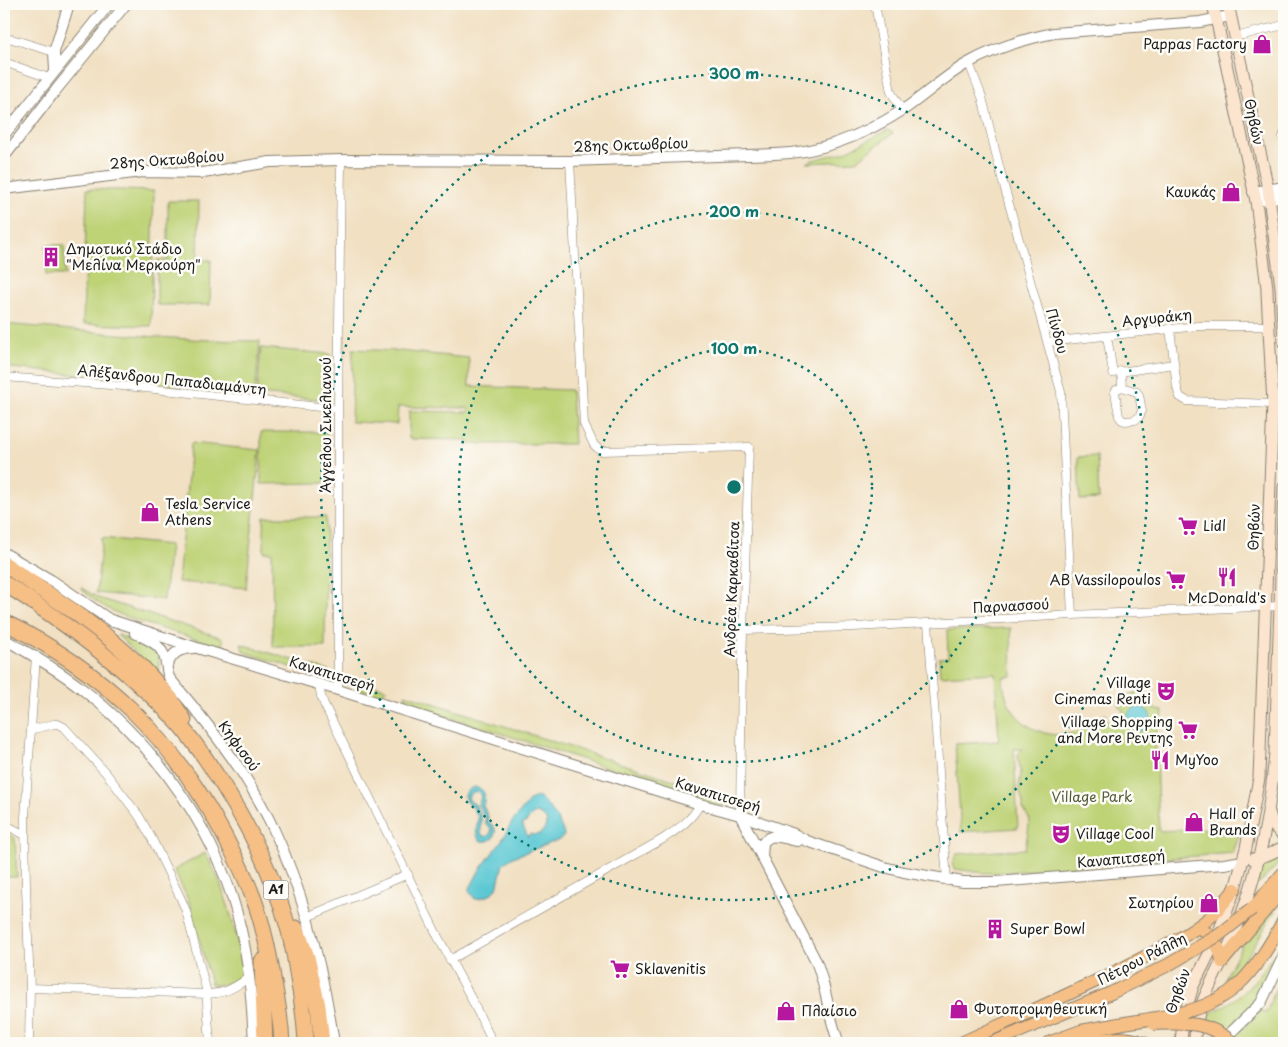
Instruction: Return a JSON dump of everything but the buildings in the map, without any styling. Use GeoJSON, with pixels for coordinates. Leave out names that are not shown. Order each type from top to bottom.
{"type":"FeatureCollection","features":[{"type":"Feature","properties":{"kind":"highway"},"geometry":{"type":"LineString","coordinates":[[4,564],[76,613],[143,668],[170,698],[202,752]]}},
{"type":"Feature","properties":{"kind":"highway","name":"Α1"},"geometry":{"type":"LineString","coordinates":[[4,583],[76,631],[119,666],[170,715],[202,752],[229,794],[253,838],[273,883],[294,956],[303,1006],[306,1043]]}},
{"type":"Feature","properties":{"kind":"highway","name":"Α1"},"geometry":{"type":"LineString","coordinates":[[4,622],[47,644],[93,676],[119,698],[157,736],[208,806],[242,870],[259,915],[279,1008],[282,1043]]}},
{"type":"Feature","properties":{"kind":"highway"},"geometry":{"type":"LineString","coordinates":[[273,883],[293,921],[307,957],[318,1006],[322,1043]]}},
{"type":"Feature","properties":{"kind":"highway"},"geometry":{"type":"LineString","coordinates":[[259,915],[264,989],[265,1043]]}},
{"type":"Feature","properties":{"kind":"main road","name":"Θηβών"},"geometry":{"type":"LineString","coordinates":[[1181,1043],[1183,1020],[1188,999],[1215,942],[1235,889],[1243,861],[1259,778],[1273,404],[1267,288],[1255,197],[1213,4]]}},
{"type":"Feature","properties":{"kind":"main road","name":"Θηβών"},"geometry":{"type":"LineString","coordinates":[[1228,4],[1269,194],[1282,287],[1284,343]]}},
{"type":"Feature","properties":{"kind":"main road","name":"Θηβών"},"geometry":{"type":"LineString","coordinates":[[1195,1043],[1196,1022],[1206,990],[1222,962],[1249,892],[1269,809],[1274,761],[1284,487]]}},
{"type":"Feature","properties":{"kind":"main road"},"geometry":{"type":"LineString","coordinates":[[1269,809],[1273,825],[1284,837]]}},
{"type":"Feature","properties":{"kind":"main road"},"geometry":{"type":"LineString","coordinates":[[1243,861],[1258,858],[1284,847]]}},
{"type":"Feature","properties":{"kind":"main road","name":"Πέτρου Ράλλη"},"geometry":{"type":"LineString","coordinates":[[992,1043],[1103,996],[1168,965],[1219,935],[1252,909],[1284,872]]}},
{"type":"Feature","properties":{"kind":"main road"},"geometry":{"type":"LineString","coordinates":[[1252,909],[1284,881]]}},
{"type":"Feature","properties":{"kind":"main road"},"geometry":{"type":"LineString","coordinates":[[1222,962],[1284,888]]}},
{"type":"Feature","properties":{"kind":"main road"},"geometry":{"type":"LineString","coordinates":[[960,1043],[1106,977],[1165,947],[1198,927],[1216,913],[1235,889]]}},
{"type":"Feature","properties":{"kind":"main road"},"geometry":{"type":"LineString","coordinates":[[1049,1043],[1081,1031],[1191,1010],[1222,996],[1233,989],[1250,973],[1284,920]]}},
{"type":"Feature","properties":{"kind":"main road"},"geometry":{"type":"LineString","coordinates":[[1198,927],[1215,942],[1219,948],[1222,962]]}},
{"type":"Feature","properties":{"kind":"main road"},"geometry":{"type":"LineString","coordinates":[[1120,1024],[1176,1023],[1198,1025],[1217,1031],[1233,1043]]}},
{"type":"Feature","properties":{"kind":"main road"},"geometry":{"type":"LineString","coordinates":[[1083,1043],[1121,1038],[1144,1043]]}},
{"type":"Feature","properties":{"kind":"street"},"geometry":{"type":"LineString","coordinates":[[52,74],[54,52],[69,4]]}},
{"type":"Feature","properties":{"kind":"street"},"geometry":{"type":"LineString","coordinates":[[4,135],[109,4]]}},
{"type":"Feature","properties":{"kind":"street"},"geometry":{"type":"LineString","coordinates":[[4,156],[126,4]]}},
{"type":"Feature","properties":{"kind":"street"},"geometry":{"type":"LineString","coordinates":[[875,4],[892,92],[902,110]]}},
{"type":"Feature","properties":{"kind":"street","name":"28ης Οκτωβρίου"},"geometry":{"type":"LineString","coordinates":[[4,189],[142,172],[203,174],[270,162],[341,160],[570,161],[801,152],[835,144],[851,137],[902,110],[969,62],[1009,44],[1066,32],[1183,23],[1230,16]]}},
{"type":"Feature","properties":{"kind":"street"},"geometry":{"type":"LineString","coordinates":[[1235,37],[1284,25]]}},
{"type":"Feature","properties":{"kind":"street"},"geometry":{"type":"LineString","coordinates":[[12,38],[54,52]]}},
{"type":"Feature","properties":{"kind":"street"},"geometry":{"type":"LineString","coordinates":[[4,62],[66,78]]}},
{"type":"Feature","properties":{"kind":"street","name":"Πίνδου"},"geometry":{"type":"LineString","coordinates":[[969,62],[982,96],[1003,182],[1062,392],[1072,615]]}},
{"type":"Feature","properties":{"kind":"street"},"geometry":{"type":"LineString","coordinates":[[4,167],[17,138]]}},
{"type":"Feature","properties":{"kind":"street","name":"Άγγελου Σικελιανού"},"geometry":{"type":"LineString","coordinates":[[338,690],[338,409],[341,160]]}},
{"type":"Feature","properties":{"kind":"street","name":"Ανδρέα Καρκαβίτσα"},"geometry":{"type":"LineString","coordinates":[[570,161],[585,428],[594,445],[601,451],[749,447],[743,630],[740,815]]}},
{"type":"Feature","properties":{"kind":"street"},"geometry":{"type":"LineString","coordinates":[[1255,197],[1269,194],[1284,187]]}},
{"type":"Feature","properties":{"kind":"street"},"geometry":{"type":"LineString","coordinates":[[1269,194],[1284,196]]}},
{"type":"Feature","properties":{"kind":"street","name":"Αργυράκη"},"geometry":{"type":"LineString","coordinates":[[1048,342],[1170,328],[1269,326]]}},
{"type":"Feature","properties":{"kind":"street"},"geometry":{"type":"LineString","coordinates":[[1170,328],[1177,388],[1180,397],[1187,401],[1273,404]]}},
{"type":"Feature","properties":{"kind":"street"},"geometry":{"type":"LineString","coordinates":[[1106,336],[1113,372],[1174,364]]}},
{"type":"Feature","properties":{"kind":"street"},"geometry":{"type":"LineString","coordinates":[[1121,371],[1122,386]]}},
{"type":"Feature","properties":{"kind":"street","name":"Αλέξανδρου Παπαδιαμάντη"},"geometry":{"type":"LineString","coordinates":[[4,377],[136,387],[338,409]]}},
{"type":"Feature","properties":{"kind":"street"},"geometry":{"type":"LineString","coordinates":[[1122,386],[1137,392],[1139,395],[1142,411],[1135,420],[1125,422],[1119,416],[1115,392],[1122,386]]}},
{"type":"Feature","properties":{"kind":"street","name":"Κηφισού"},"geometry":{"type":"LineString","coordinates":[[4,553],[60,586],[108,619],[157,644],[163,652],[170,679],[196,710],[249,782],[280,844],[307,918],[323,981],[334,1043]]}},
{"type":"Feature","properties":{"kind":"street","name":"Παρνασσού"},"geometry":{"type":"LineString","coordinates":[[743,630],[1280,606]]}},
{"type":"Feature","properties":{"kind":"street","name":"Καναπιτσερή"},"geometry":{"type":"LineString","coordinates":[[108,619],[740,815],[794,834],[807,841],[904,872],[947,881],[978,883],[1243,861]]}},
{"type":"Feature","properties":{"kind":"street"},"geometry":{"type":"LineString","coordinates":[[928,623],[947,881]]}},
{"type":"Feature","properties":{"kind":"street"},"geometry":{"type":"LineString","coordinates":[[4,639],[36,656],[82,688],[125,727],[148,752],[186,802],[212,847],[236,910],[250,977],[254,1043]]}},
{"type":"Feature","properties":{"kind":"street"},"geometry":{"type":"LineString","coordinates":[[167,665],[174,654],[197,648]]}},
{"type":"Feature","properties":{"kind":"street"},"geometry":{"type":"LineString","coordinates":[[29,1043],[30,988],[25,835],[36,656]]}},
{"type":"Feature","properties":{"kind":"street"},"geometry":{"type":"LineString","coordinates":[[319,684],[320,696],[493,1043]]}},
{"type":"Feature","properties":{"kind":"street"},"geometry":{"type":"LineString","coordinates":[[30,730],[54,724],[64,727],[106,773],[139,816],[184,905],[207,994],[210,1043]]}},
{"type":"Feature","properties":{"kind":"street"},"geometry":{"type":"LineString","coordinates":[[450,960],[663,839],[695,814],[700,804]]}},
{"type":"Feature","properties":{"kind":"street"},"geometry":{"type":"LineString","coordinates":[[740,815],[816,961],[822,977],[836,1040]]}},
{"type":"Feature","properties":{"kind":"street"},"geometry":{"type":"LineString","coordinates":[[4,824],[25,835]]}},
{"type":"Feature","properties":{"kind":"street"},"geometry":{"type":"LineString","coordinates":[[762,858],[763,843],[766,838],[771,836],[795,841],[807,841]]}},
{"type":"Feature","properties":{"kind":"street"},"geometry":{"type":"LineString","coordinates":[[307,918],[408,874]]}},
{"type":"Feature","properties":{"kind":"street"},"geometry":{"type":"LineString","coordinates":[[1220,1043],[1261,1003],[1279,975],[1284,955]]}},
{"type":"Feature","properties":{"kind":"street"},"geometry":{"type":"LineString","coordinates":[[30,988],[207,994],[230,990],[250,977]]}},
{"type":"Feature","properties":{"kind":"green space"},"geometry":{"type":"Polygon","coordinates":[[[888,130],[893,133],[856,161],[807,163],[844,152],[888,130]]]}},
{"type":"Feature","properties":{"kind":"green space"},"geometry":{"type":"Polygon","coordinates":[[[87,189],[154,191],[151,326],[83,324],[87,189]]]}},
{"type":"Feature","properties":{"kind":"green space"},"geometry":{"type":"Polygon","coordinates":[[[168,201],[199,201],[198,260],[211,260],[210,305],[157,305],[157,260],[168,260],[168,201]]]}},
{"type":"Feature","properties":{"kind":"green space"},"geometry":{"type":"Polygon","coordinates":[[[46,245],[64,245],[65,275],[46,275],[46,245]]]}},
{"type":"Feature","properties":{"kind":"green space"},"geometry":{"type":"Polygon","coordinates":[[[4,324],[164,337],[260,341],[255,394],[4,367],[4,324]]]}},
{"type":"Feature","properties":{"kind":"green space"},"geometry":{"type":"Polygon","coordinates":[[[261,348],[330,354],[326,400],[257,394],[261,348]]]}},
{"type":"Feature","properties":{"kind":"green space"},"geometry":{"type":"Polygon","coordinates":[[[353,349],[399,351],[469,358],[469,386],[571,390],[574,444],[468,444],[468,440],[409,439],[409,411],[469,412],[468,408],[398,407],[397,424],[351,422],[353,349]]]}},
{"type":"Feature","properties":{"kind":"green space"},"geometry":{"type":"Polygon","coordinates":[[[261,432],[327,432],[326,483],[261,484],[261,432]]]}},
{"type":"Feature","properties":{"kind":"green space"},"geometry":{"type":"Polygon","coordinates":[[[191,443],[260,450],[246,588],[178,582],[191,443]]]}},
{"type":"Feature","properties":{"kind":"green space"},"geometry":{"type":"Polygon","coordinates":[[[1097,456],[1099,499],[1080,500],[1078,457],[1097,456]]]}},
{"type":"Feature","properties":{"kind":"green space"},"geometry":{"type":"Polygon","coordinates":[[[264,517],[326,517],[325,647],[273,647],[272,552],[264,552],[264,517]]]}},
{"type":"Feature","properties":{"kind":"green space"},"geometry":{"type":"Polygon","coordinates":[[[102,538],[170,545],[164,600],[96,593],[102,538]]]}},
{"type":"Feature","properties":{"kind":"green space"},"geometry":{"type":"Polygon","coordinates":[[[80,587],[98,598],[223,638],[223,647],[146,624],[110,610],[89,596],[80,587]]]}},
{"type":"Feature","properties":{"kind":"green space","name":"Village Park"},"geometry":{"type":"Polygon","coordinates":[[[1011,628],[1012,676],[1003,677],[1003,682],[1006,696],[1016,715],[1034,729],[1054,735],[1065,735],[1084,728],[1105,714],[1110,724],[1119,724],[1124,717],[1119,706],[1123,699],[1129,695],[1144,691],[1150,705],[1155,709],[1163,711],[1162,722],[1155,734],[1159,831],[1242,827],[1233,853],[997,873],[954,869],[952,863],[957,854],[1025,849],[1030,820],[1023,809],[1019,789],[1021,773],[1018,754],[1023,749],[1014,749],[1018,828],[961,832],[955,744],[999,741],[995,673],[940,676],[939,658],[948,657],[947,630],[1011,628]]]}},
{"type":"Feature","properties":{"kind":"green space"},"geometry":{"type":"Polygon","coordinates":[[[117,635],[158,654],[159,675],[117,635]]]}},
{"type":"Feature","properties":{"kind":"green space"},"geometry":{"type":"Polygon","coordinates":[[[241,644],[329,671],[329,679],[244,652],[241,644]]]}},
{"type":"Feature","properties":{"kind":"green space"},"geometry":{"type":"Polygon","coordinates":[[[354,678],[387,689],[379,696],[356,688],[354,678]]]}},
{"type":"Feature","properties":{"kind":"green space"},"geometry":{"type":"Polygon","coordinates":[[[405,694],[732,799],[728,806],[720,806],[615,770],[462,721],[408,706],[405,694]]]}},
{"type":"Feature","properties":{"kind":"green space"},"geometry":{"type":"Polygon","coordinates":[[[4,832],[15,838],[17,877],[4,877],[4,832]]]}},
{"type":"Feature","properties":{"kind":"green space"},"geometry":{"type":"Polygon","coordinates":[[[1284,851],[1284,858],[1254,887],[1262,861],[1284,851]]]}},
{"type":"Feature","properties":{"kind":"green space"},"geometry":{"type":"Polygon","coordinates":[[[205,853],[225,896],[244,973],[233,981],[220,985],[211,984],[190,904],[174,870],[205,853]]]}},
{"type":"Feature","properties":{"kind":"green space"},"geometry":{"type":"Polygon","coordinates":[[[1274,910],[1246,957],[1224,980],[1242,945],[1274,910]]]}},
{"type":"Feature","properties":{"kind":"green space"},"geometry":{"type":"Polygon","coordinates":[[[1284,939],[1284,944],[1263,994],[1227,1032],[1216,1024],[1203,1021],[1200,1017],[1228,1003],[1250,986],[1284,939]]]}},
{"type":"Feature","properties":{"kind":"green space"},"geometry":{"type":"Polygon","coordinates":[[[1276,988],[1284,988],[1284,1043],[1241,1043],[1234,1037],[1260,1011],[1266,1013],[1276,988]]]}},
{"type":"Feature","properties":{"kind":"water"},"geometry":{"type":"Polygon","coordinates":[[[1139,707],[1148,710],[1151,719],[1148,728],[1139,731],[1130,728],[1127,719],[1130,710],[1139,707]]]}},
{"type":"Feature","properties":{"kind":"water"},"geometry":{"type":"Polygon","coordinates":[[[478,788],[484,794],[483,806],[488,816],[488,821],[494,826],[495,830],[493,838],[488,841],[481,841],[477,835],[478,816],[473,807],[465,800],[467,791],[478,788]],[[475,791],[468,798],[476,805],[481,816],[481,834],[486,837],[491,833],[491,828],[486,824],[485,817],[478,805],[481,796],[475,791]]]}},
{"type":"Feature","properties":{"kind":"water"},"geometry":{"type":"Polygon","coordinates":[[[537,797],[545,803],[558,820],[564,836],[559,840],[513,857],[503,864],[497,888],[490,895],[475,899],[469,890],[479,871],[502,840],[512,822],[531,799],[537,797]],[[535,813],[527,822],[522,824],[528,837],[530,834],[540,834],[545,828],[547,821],[543,816],[535,813]]]}},
{"type":"Feature","properties":{"kind":"place","name":"Pappas Factory"},"geometry":{"type":"Point","coordinates":[1262,44]}},
{"type":"Feature","properties":{"kind":"place","name":"Καυκάς"},"geometry":{"type":"Point","coordinates":[1231,192]}},
{"type":"Feature","properties":{"kind":"place","name":"Δημοτικό Στάδιο \"Μελίνα Μερκούρη\""},"geometry":{"type":"Point","coordinates":[51,257]}},
{"type":"Feature","properties":{"kind":"place","name":"Tesla Service Athens"},"geometry":{"type":"Point","coordinates":[150,512]}},
{"type":"Feature","properties":{"kind":"place","name":"Lidl"},"geometry":{"type":"Point","coordinates":[1188,526]}},
{"type":"Feature","properties":{"kind":"place","name":"McDonald's"},"geometry":{"type":"Point","coordinates":[1227,577]}},
{"type":"Feature","properties":{"kind":"place","name":"AB Vassilopoulos"},"geometry":{"type":"Point","coordinates":[1176,580]}},
{"type":"Feature","properties":{"kind":"place","name":"Village Cinemas Renti"},"geometry":{"type":"Point","coordinates":[1166,691]}},
{"type":"Feature","properties":{"kind":"place","name":"Village Shopping and More Ρεντης"},"geometry":{"type":"Point","coordinates":[1188,730]}},
{"type":"Feature","properties":{"kind":"place","name":"MyYoo"},"geometry":{"type":"Point","coordinates":[1160,760]}},
{"type":"Feature","properties":{"kind":"place","name":"Hall of Brands"},"geometry":{"type":"Point","coordinates":[1194,822]}},
{"type":"Feature","properties":{"kind":"place","name":"Village Cool"},"geometry":{"type":"Point","coordinates":[1061,834]}},
{"type":"Feature","properties":{"kind":"place","name":"Σωτηρίου"},"geometry":{"type":"Point","coordinates":[1209,903]}},
{"type":"Feature","properties":{"kind":"place","name":"Super Bowl"},"geometry":{"type":"Point","coordinates":[995,929]}},
{"type":"Feature","properties":{"kind":"place","name":"Sklavenitis"},"geometry":{"type":"Point","coordinates":[620,969]}},
{"type":"Feature","properties":{"kind":"place","name":"Φυτοπρομηθευτική"},"geometry":{"type":"Point","coordinates":[959,1009]}},
{"type":"Feature","properties":{"kind":"place","name":"Πλαίσιο"},"geometry":{"type":"Point","coordinates":[786,1011]}}]}
